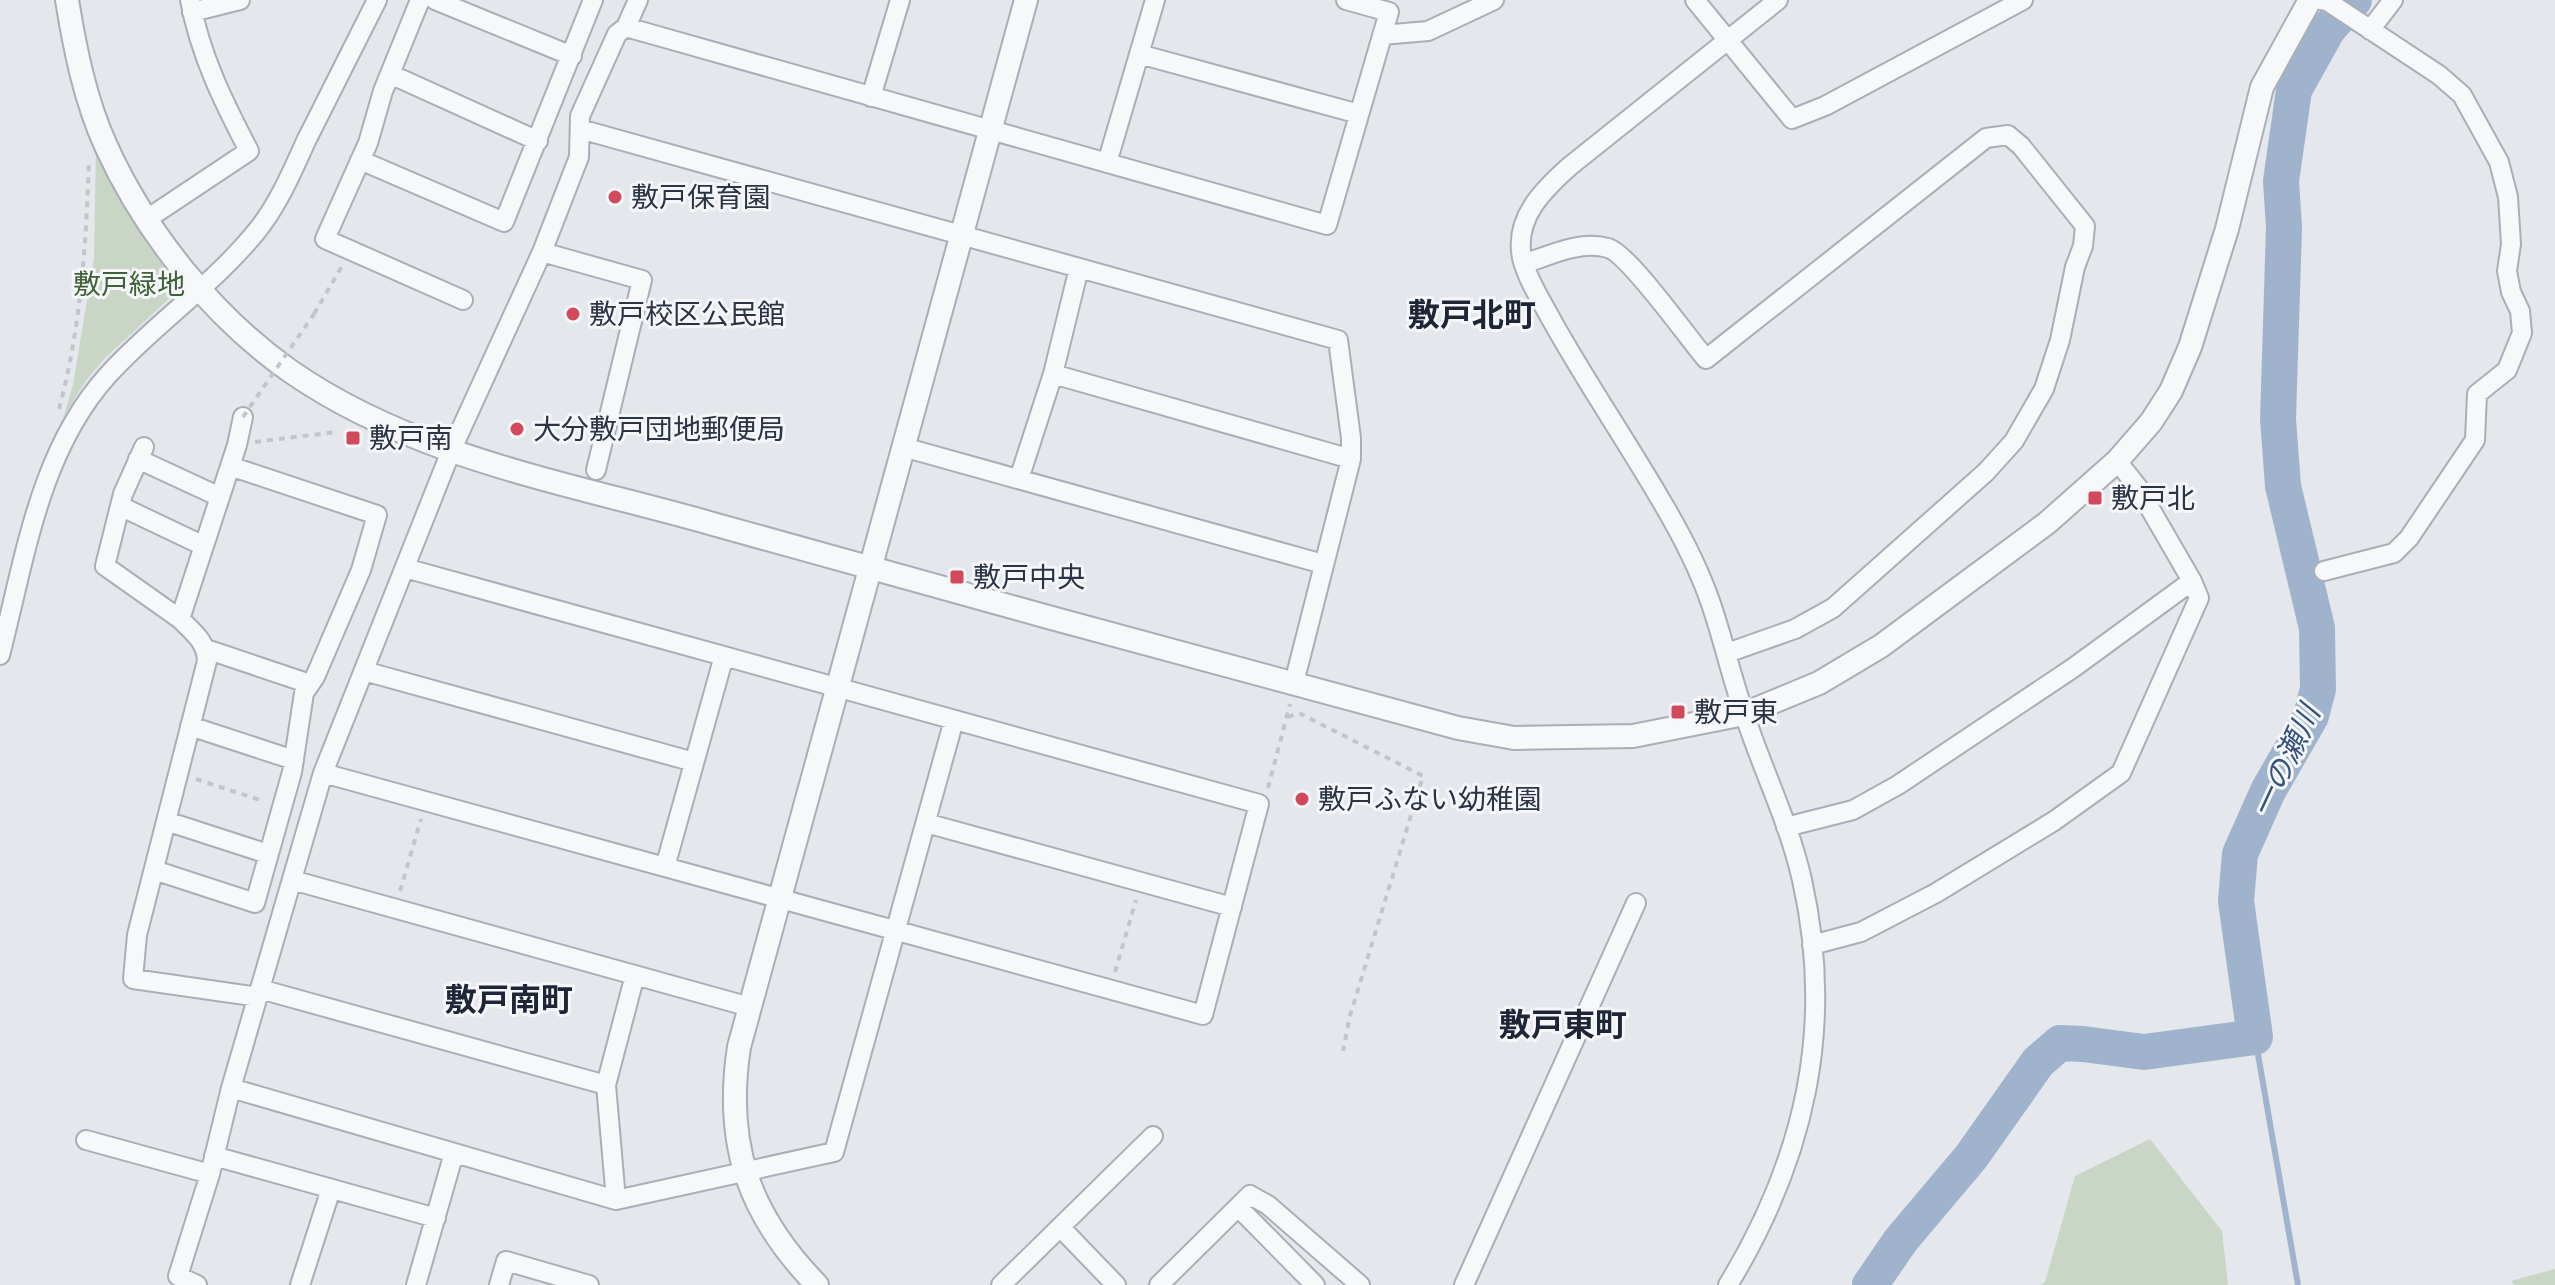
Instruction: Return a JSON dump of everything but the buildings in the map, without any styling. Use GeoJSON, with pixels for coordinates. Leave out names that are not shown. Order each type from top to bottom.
{"type":"FeatureCollection","features":[{"type":"Feature","properties":{"kind":"street"},"geometry":{"type":"LineString","coordinates":[[67,0],[75,51],[104,142],[147,219],[201,289],[265,352],[304,380],[377,422],[451,451],[870,569],[1458,728],[1514,738],[1633,736],[1744,714],[1819,683],[1881,646],[2047,523],[2117,461],[2151,422],[2171,391],[2185,358],[2227,229],[2262,87],[2319,0],[2439,75],[2462,95],[2499,162],[2509,212],[2511,244],[2507,271],[2511,292],[2520,311],[2522,333],[2507,370],[2477,394],[2475,440],[2409,538],[2394,553],[2324,571]]}},
{"type":"Feature","properties":{"kind":"street"},"geometry":{"type":"LineString","coordinates":[[147,219],[249,151],[212,77],[191,6],[240,0]]}},
{"type":"Feature","properties":{"kind":"street"},"geometry":{"type":"LineString","coordinates":[[0,655],[44,487],[60,446],[83,406],[106,377],[171,312],[201,289],[258,230],[280,194],[377,0]]}},
{"type":"Feature","properties":{"kind":"street"},"geometry":{"type":"LineString","coordinates":[[420,0],[360,160],[325,239],[463,300]]}},
{"type":"Feature","properties":{"kind":"street"},"geometry":{"type":"LineString","coordinates":[[435,0],[572,56]]}},
{"type":"Feature","properties":{"kind":"street"},"geometry":{"type":"LineString","coordinates":[[360,160],[504,222],[593,0]]}},
{"type":"Feature","properties":{"kind":"street"},"geometry":{"type":"LineString","coordinates":[[197,1285],[178,1276],[323,773],[451,451],[542,252],[579,157],[580,116],[617,34],[626,27],[638,0]]}},
{"type":"Feature","properties":{"kind":"street"},"geometry":{"type":"LineString","coordinates":[[871,97],[900,0]]}},
{"type":"Feature","properties":{"kind":"street"},"geometry":{"type":"LineString","coordinates":[[817,1285],[791,1256],[758,1209],[746,1171],[735,1116],[733,1083],[739,1047],[1026,0]]}},
{"type":"Feature","properties":{"kind":"street"},"geometry":{"type":"LineString","coordinates":[[1107,163],[1155,0]]}},
{"type":"Feature","properties":{"kind":"street"},"geometry":{"type":"LineString","coordinates":[[626,27],[1327,225],[1389,12],[1346,0]]}},
{"type":"Feature","properties":{"kind":"street"},"geometry":{"type":"LineString","coordinates":[[1382,35],[1428,31],[1494,0]]}},
{"type":"Feature","properties":{"kind":"street"},"geometry":{"type":"LineString","coordinates":[[1695,0],[1792,119],[1825,106],[2023,0]]}},
{"type":"Feature","properties":{"kind":"street"},"geometry":{"type":"LineString","coordinates":[[1728,1285],[1752,1246],[1775,1193],[1805,1104],[1814,1036],[1815,995],[1812,945],[1802,879],[1744,714],[1709,599],[1688,549],[1663,503],[1573,359],[1524,264],[1520,239],[1528,212],[1543,190],[1778,0]]}},
{"type":"Feature","properties":{"kind":"street"},"geometry":{"type":"LineString","coordinates":[[2365,26],[2393,0]]}},
{"type":"Feature","properties":{"kind":"street"},"geometry":{"type":"LineString","coordinates":[[1139,54],[1359,114]]}},
{"type":"Feature","properties":{"kind":"street"},"geometry":{"type":"LineString","coordinates":[[390,74],[538,141]]}},
{"type":"Feature","properties":{"kind":"street"},"geometry":{"type":"LineString","coordinates":[[580,129],[1338,340],[1351,459],[1297,671]]}},
{"type":"Feature","properties":{"kind":"street"},"geometry":{"type":"LineString","coordinates":[[1524,264],[1570,249],[1593,246],[1611,248],[1628,263],[1706,359],[1986,138],[2008,135],[2021,146],[2085,226],[2060,340],[2044,389],[2014,441],[1986,472],[1833,608],[1795,629],[1727,653]]}},
{"type":"Feature","properties":{"kind":"street"},"geometry":{"type":"LineString","coordinates":[[542,252],[642,280],[596,470]]}},
{"type":"Feature","properties":{"kind":"street"},"geometry":{"type":"LineString","coordinates":[[1019,479],[1053,374],[1079,268]]}},
{"type":"Feature","properties":{"kind":"street"},"geometry":{"type":"LineString","coordinates":[[1053,374],[1351,459]]}},
{"type":"Feature","properties":{"kind":"street"},"geometry":{"type":"LineString","coordinates":[[180,619],[237,445],[243,417]]}},
{"type":"Feature","properties":{"kind":"street"},"geometry":{"type":"LineString","coordinates":[[903,447],[1323,564]]}},
{"type":"Feature","properties":{"kind":"street"},"geometry":{"type":"LineString","coordinates":[[220,497],[141,453],[120,506],[105,566],[180,619],[206,649],[310,684]]}},
{"type":"Feature","properties":{"kind":"street"},"geometry":{"type":"LineString","coordinates":[[1812,945],[1861,932],[1936,893],[2054,821],[2121,773],[2199,598],[2137,486],[2117,461]]}},
{"type":"Feature","properties":{"kind":"street"},"geometry":{"type":"LineString","coordinates":[[154,870],[255,903],[294,760],[304,693],[361,570],[377,515],[230,466]]}},
{"type":"Feature","properties":{"kind":"street"},"geometry":{"type":"LineString","coordinates":[[120,506],[204,546]]}},
{"type":"Feature","properties":{"kind":"street"},"geometry":{"type":"LineString","coordinates":[[323,773],[1203,1015],[1259,804],[405,568]]}},
{"type":"Feature","properties":{"kind":"street"},"geometry":{"type":"LineString","coordinates":[[1786,827],[1853,810],[1898,785],[2073,668],[2192,581]]}},
{"type":"Feature","properties":{"kind":"street"},"geometry":{"type":"LineString","coordinates":[[206,649],[207,661],[137,935],[133,979],[259,993],[606,1085]]}},
{"type":"Feature","properties":{"kind":"street"},"geometry":{"type":"LineString","coordinates":[[665,867],[724,656]]}},
{"type":"Feature","properties":{"kind":"street"},"geometry":{"type":"LineString","coordinates":[[364,671],[694,762]]}},
{"type":"Feature","properties":{"kind":"street"},"geometry":{"type":"LineString","coordinates":[[231,1088],[616,1200],[834,1152],[954,720]]}},
{"type":"Feature","properties":{"kind":"street"},"geometry":{"type":"LineString","coordinates":[[190,726],[294,760]]}},
{"type":"Feature","properties":{"kind":"street"},"geometry":{"type":"LineString","coordinates":[[166,821],[268,854]]}},
{"type":"Feature","properties":{"kind":"street"},"geometry":{"type":"LineString","coordinates":[[926,823],[1232,907]]}},
{"type":"Feature","properties":{"kind":"street"},"geometry":{"type":"LineString","coordinates":[[292,880],[750,1007]]}},
{"type":"Feature","properties":{"kind":"street"},"geometry":{"type":"LineString","coordinates":[[1464,1285],[1636,903]]}},
{"type":"Feature","properties":{"kind":"street"},"geometry":{"type":"LineString","coordinates":[[616,1200],[606,1085],[635,975]]}},
{"type":"Feature","properties":{"kind":"street"},"geometry":{"type":"LineString","coordinates":[[1001,1285],[1153,1136]]}},
{"type":"Feature","properties":{"kind":"street"},"geometry":{"type":"LineString","coordinates":[[86,1140],[331,1189],[436,1218]]}},
{"type":"Feature","properties":{"kind":"street"},"geometry":{"type":"LineString","coordinates":[[416,1285],[454,1153]]}},
{"type":"Feature","properties":{"kind":"street"},"geometry":{"type":"LineString","coordinates":[[300,1285],[331,1189]]}},
{"type":"Feature","properties":{"kind":"street"},"geometry":{"type":"LineString","coordinates":[[1159,1285],[1250,1195],[1268,1205],[1360,1285]]}},
{"type":"Feature","properties":{"kind":"street"},"geometry":{"type":"LineString","coordinates":[[1238,1207],[1315,1285]]}},
{"type":"Feature","properties":{"kind":"street"},"geometry":{"type":"LineString","coordinates":[[1060,1227],[1116,1285]]}},
{"type":"Feature","properties":{"kind":"street"},"geometry":{"type":"LineString","coordinates":[[499,1285],[506,1261],[589,1285]]}},
{"type":"Feature","properties":{"kind":"path"},"geometry":{"type":"LineString","coordinates":[[56,418],[66,382],[79,304],[86,237],[89,154]]}},
{"type":"Feature","properties":{"kind":"path"},"geometry":{"type":"LineString","coordinates":[[243,417],[314,314],[350,250]]}},
{"type":"Feature","properties":{"kind":"path"},"geometry":{"type":"LineString","coordinates":[[237,445],[336,432]]}},
{"type":"Feature","properties":{"kind":"path"},"geometry":{"type":"LineString","coordinates":[[1259,804],[1266,796],[1291,697]]}},
{"type":"Feature","properties":{"kind":"path"},"geometry":{"type":"LineString","coordinates":[[1288,717],[1298,713],[1303,715],[1423,776],[1350,1016],[1343,1051]]}},
{"type":"Feature","properties":{"kind":"path"},"geometry":{"type":"LineString","coordinates":[[178,773],[282,807]]}},
{"type":"Feature","properties":{"kind":"path"},"geometry":{"type":"LineString","coordinates":[[395,909],[426,801]]}},
{"type":"Feature","properties":{"kind":"path"},"geometry":{"type":"LineString","coordinates":[[1110,989],[1142,882]]}},
{"type":"Feature","properties":{"kind":"green space","name":"敷戸緑地"},"geometry":{"type":"Polygon","coordinates":[[[96,151],[133,220],[177,287],[171,297],[104,359],[85,382],[63,418],[73,385],[94,258],[96,151]]]}},
{"type":"Feature","properties":{"kind":"green space"},"geometry":{"type":"Polygon","coordinates":[[[2150,1139],[2222,1231],[2228,1285],[2040,1285],[2045,1282],[2075,1176],[2150,1139]]]}},
{"type":"Feature","properties":{"kind":"green space"},"geometry":{"type":"Polygon","coordinates":[[[2555,1269],[2555,1285],[2515,1285],[2511,1281],[2555,1269]]]}},
{"type":"Feature","properties":{"kind":"waterway","name":"一の瀬川"},"geometry":{"type":"LineString","coordinates":[[1870,1285],[1901,1240],[1971,1157],[2038,1062],[2060,1043],[2144,1052],[2255,1037],[2236,901],[2240,854],[2268,791],[2311,716],[2318,689],[2317,628],[2283,486],[2278,419],[2284,227],[2281,181],[2294,90],[2328,29],[2354,0]]}},
{"type":"Feature","properties":{"kind":"waterway"},"geometry":{"type":"LineString","coordinates":[[2255,1037],[2298,1285]]}},
{"type":"Feature","properties":{"kind":"place","name":"敷戸保育園"},"geometry":{"type":"Point","coordinates":[615,197]}},
{"type":"Feature","properties":{"kind":"place","name":"敷戸校区公民館"},"geometry":{"type":"Point","coordinates":[573,314]}},
{"type":"Feature","properties":{"kind":"place","name":"大分敷戸団地郵便局"},"geometry":{"type":"Point","coordinates":[517,429]}},
{"type":"Feature","properties":{"kind":"place","name":"敷戸南"},"geometry":{"type":"Point","coordinates":[353,438]}},
{"type":"Feature","properties":{"kind":"place","name":"敷戸北"},"geometry":{"type":"Point","coordinates":[2095,498]}},
{"type":"Feature","properties":{"kind":"place","name":"敷戸中央"},"geometry":{"type":"Point","coordinates":[957,577]}},
{"type":"Feature","properties":{"kind":"place","name":"敷戸東"},"geometry":{"type":"Point","coordinates":[1678,712]}},
{"type":"Feature","properties":{"kind":"place","name":"敷戸ふない幼稚園"},"geometry":{"type":"Point","coordinates":[1302,799]}},
{"type":"Feature","properties":{"kind":"district","name":"敷戸北町"},"geometry":{"type":"Point","coordinates":[1472,314]}},
{"type":"Feature","properties":{"kind":"district","name":"敷戸南町"},"geometry":{"type":"Point","coordinates":[509,999]}},
{"type":"Feature","properties":{"kind":"district","name":"敷戸東町"},"geometry":{"type":"Point","coordinates":[1563,1024]}}]}
